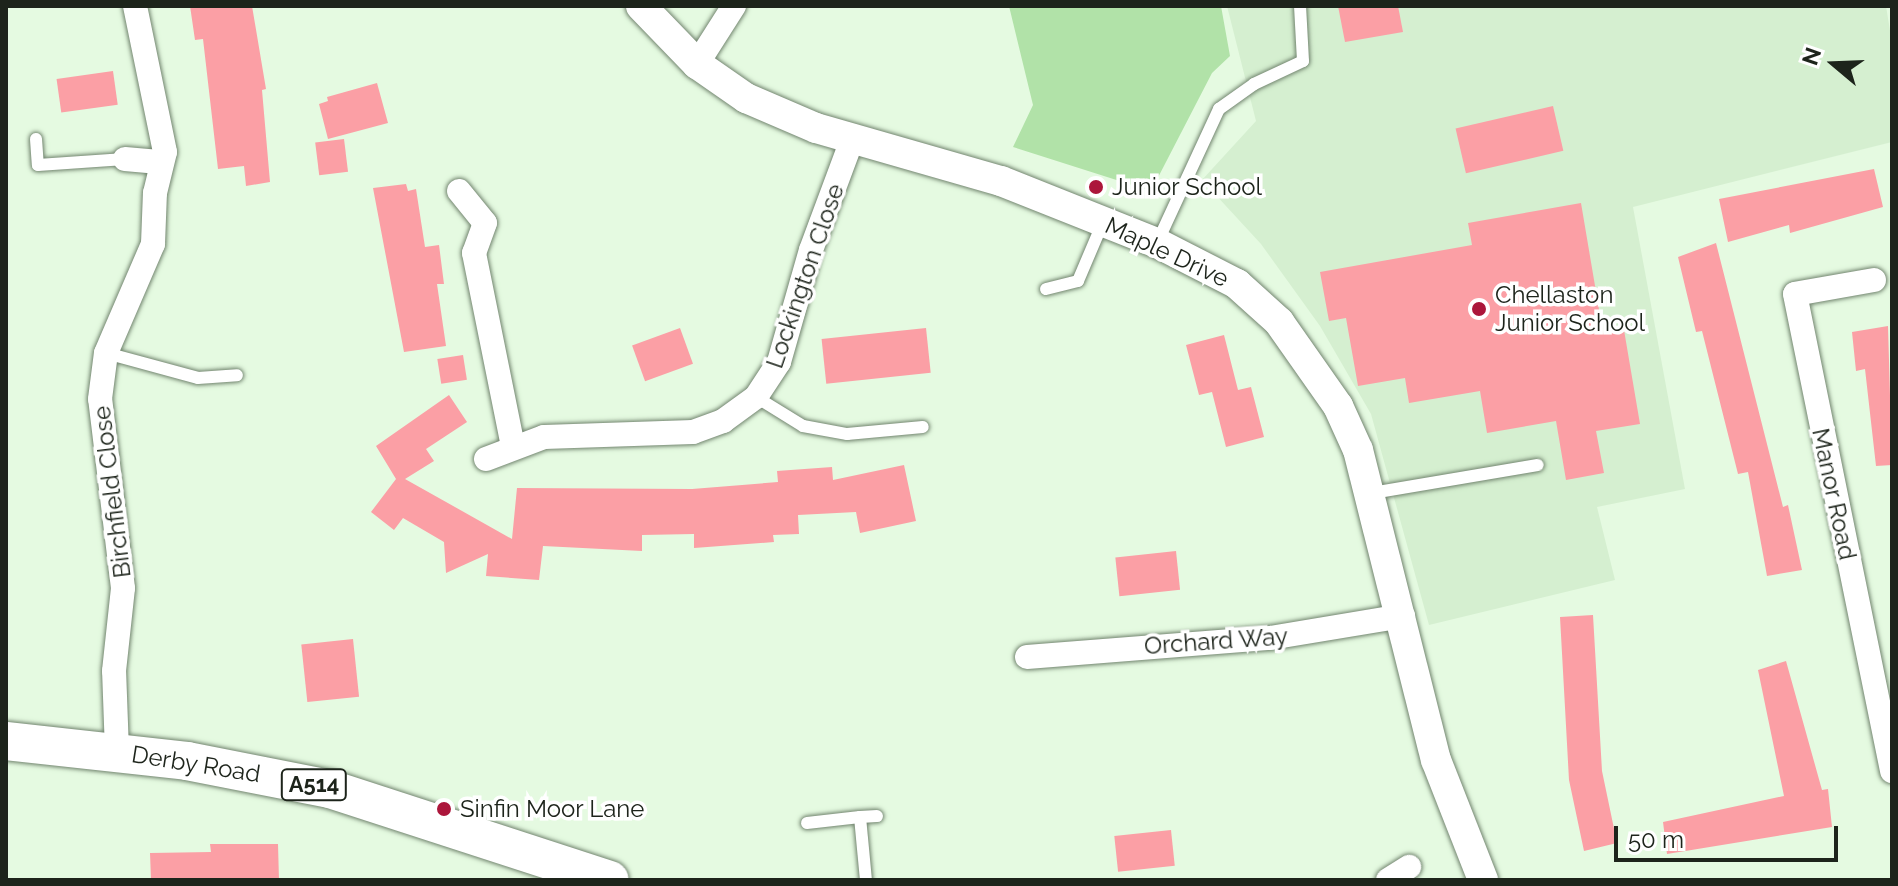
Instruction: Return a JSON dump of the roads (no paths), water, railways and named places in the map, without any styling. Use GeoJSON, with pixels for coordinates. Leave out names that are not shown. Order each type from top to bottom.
{"type":"FeatureCollection","features":[{"type":"Feature","properties":{"kind":"main road","name":"Derby Road"},"geometry":{"type":"LineString","coordinates":[[6,741],[117,751],[330,789],[610,880]]}},
{"type":"Feature","properties":{"kind":"street","name":"Birchfield Close"},"geometry":{"type":"LineString","coordinates":[[117,751],[114,671],[123,588],[100,421],[106,353],[153,244],[163,130],[141,52],[135,6]]}},
{"type":"Feature","properties":{"kind":"street","name":"Maple Drive"},"geometry":{"type":"LineString","coordinates":[[641,6],[697,64],[779,114],[1001,181],[1157,243],[1237,284],[1279,322],[1338,406],[1372,493],[1436,760],[1483,880]]}},
{"type":"Feature","properties":{"kind":"street"},"geometry":{"type":"LineString","coordinates":[[697,64],[734,6]]}},
{"type":"Feature","properties":{"kind":"street","name":"Lockington Close"},"geometry":{"type":"LineString","coordinates":[[486,459],[513,446],[574,433],[693,432],[723,421],[756,397],[779,362],[853,137]]}},
{"type":"Feature","properties":{"kind":"street"},"geometry":{"type":"LineString","coordinates":[[125,159],[162,162]]}},
{"type":"Feature","properties":{"kind":"street"},"geometry":{"type":"LineString","coordinates":[[459,191],[485,223],[474,253],[513,446]]}},
{"type":"Feature","properties":{"kind":"street","name":"Manor Road"},"geometry":{"type":"LineString","coordinates":[[1874,280],[1795,294],[1892,771]]}},
{"type":"Feature","properties":{"kind":"street","name":"Orchard Way"},"geometry":{"type":"LineString","coordinates":[[1027,657],[1270,638],[1403,616]]}},
{"type":"Feature","properties":{"kind":"street"},"geometry":{"type":"LineString","coordinates":[[1388,880],[1409,867]]}},
{"type":"Feature","properties":{"kind":"lane"},"geometry":{"type":"LineString","coordinates":[[1157,243],[1219,109],[1254,84],[1303,61],[1300,6]]}},
{"type":"Feature","properties":{"kind":"lane"},"geometry":{"type":"LineString","coordinates":[[36,139],[38,165],[125,159]]}},
{"type":"Feature","properties":{"kind":"lane"},"geometry":{"type":"LineString","coordinates":[[1046,289],[1078,281],[1103,222]]}},
{"type":"Feature","properties":{"kind":"lane"},"geometry":{"type":"LineString","coordinates":[[106,353],[198,378],[237,375]]}},
{"type":"Feature","properties":{"kind":"lane"},"geometry":{"type":"LineString","coordinates":[[756,397],[803,426],[847,434],[923,427]]}},
{"type":"Feature","properties":{"kind":"lane"},"geometry":{"type":"LineString","coordinates":[[1372,493],[1538,465]]}},
{"type":"Feature","properties":{"kind":"lane"},"geometry":{"type":"LineString","coordinates":[[807,823],[877,816]]}},
{"type":"Feature","properties":{"kind":"lane"},"geometry":{"type":"LineString","coordinates":[[860,817],[866,880]]}},
{"type":"Feature","properties":{"kind":"place","name":"Junior School"},"geometry":{"type":"Point","coordinates":[1096,187]}},
{"type":"Feature","properties":{"kind":"place","name":"Chellaston Junior School"},"geometry":{"type":"Point","coordinates":[1479,309]}},
{"type":"Feature","properties":{"kind":"place","name":"Sinfin Moor Lane"},"geometry":{"type":"Point","coordinates":[444,809]}}]}
